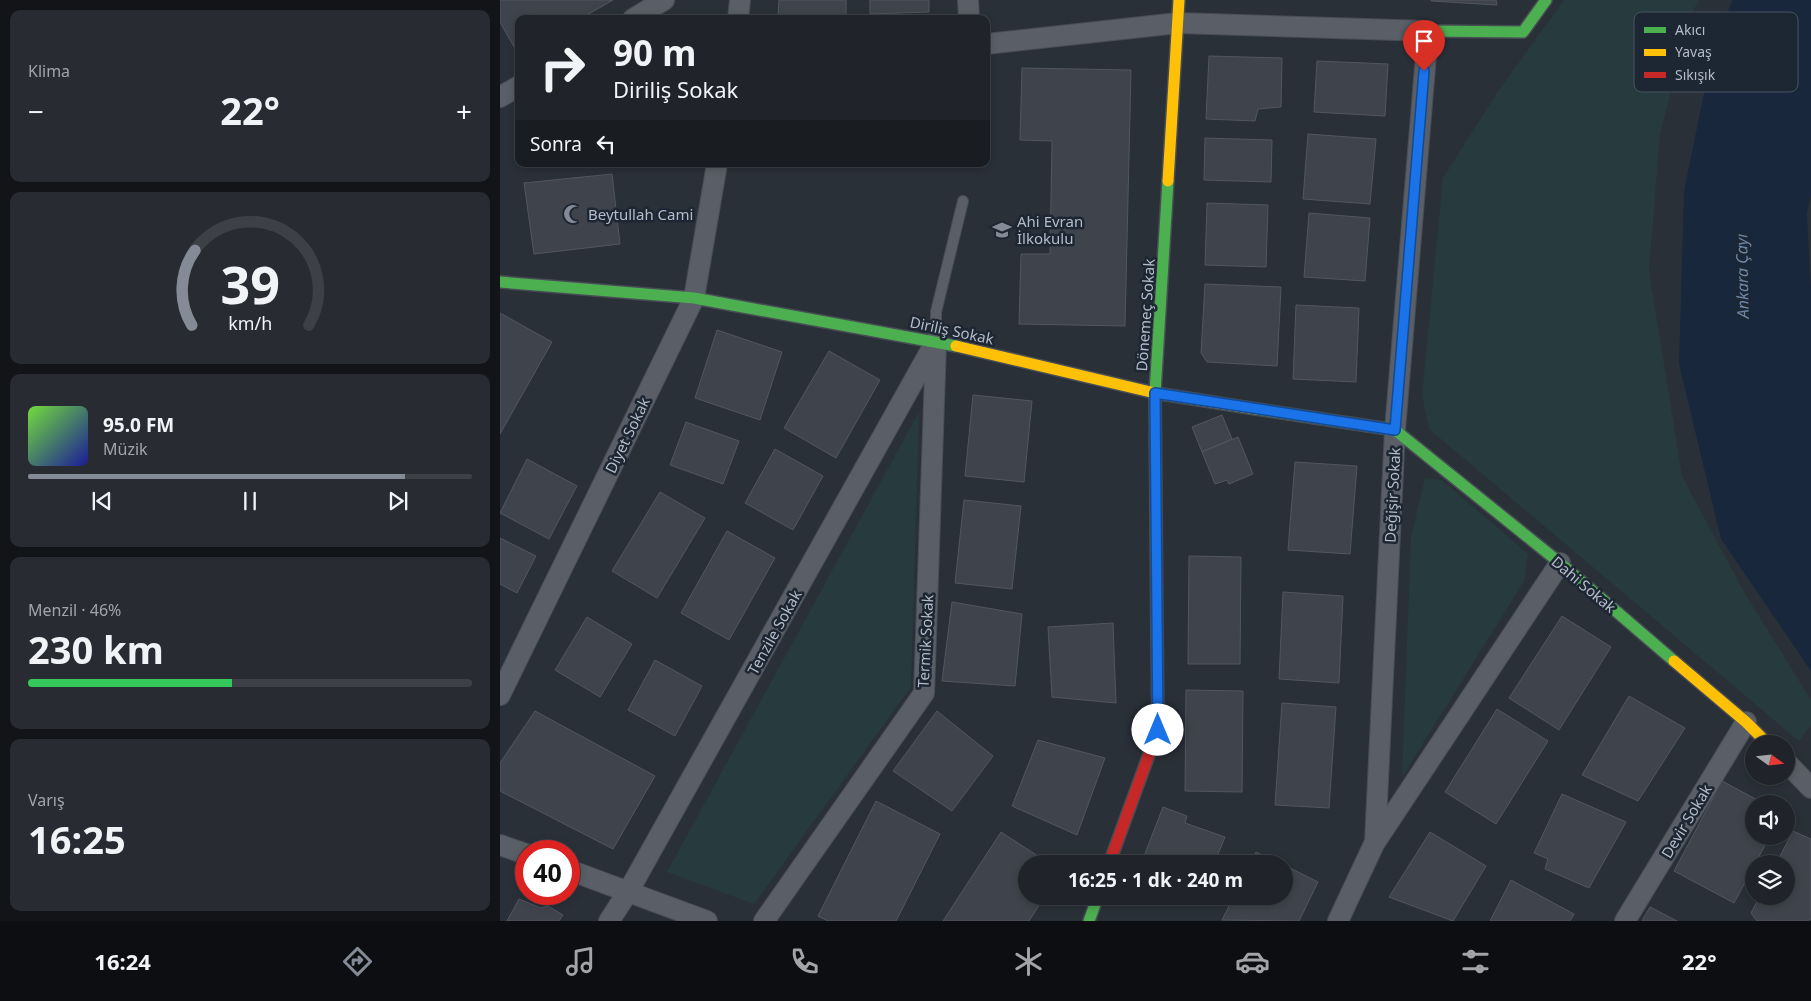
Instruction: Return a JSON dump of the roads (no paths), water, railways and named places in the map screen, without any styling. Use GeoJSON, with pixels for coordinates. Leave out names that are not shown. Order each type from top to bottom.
{"type":"FeatureCollection","features":[{"type":"Feature","properties":{"kind":"street"},"geometry":{"type":"LineString","coordinates":[[639,15],[664,0]]}},
{"type":"Feature","properties":{"kind":"street"},"geometry":{"type":"LineString","coordinates":[[738,15],[740,0]]}},
{"type":"Feature","properties":{"kind":"street"},"geometry":{"type":"LineString","coordinates":[[968,0],[969,15]]}},
{"type":"Feature","properties":{"kind":"street","name":"Dönemeç Sokak"},"geometry":{"type":"LineString","coordinates":[[1113,855],[1158,730],[1155,393],[1179,0]]}},
{"type":"Feature","properties":{"kind":"street"},"geometry":{"type":"LineString","coordinates":[[990,44],[1178,23],[1428,32],[1523,32],[1546,0]]}},
{"type":"Feature","properties":{"kind":"street","name":"Değişir Sokak"},"geometry":{"type":"LineString","coordinates":[[1338,921],[1376,842],[1395,430],[1428,32]]}},
{"type":"Feature","properties":{"kind":"street"},"geometry":{"type":"LineString","coordinates":[[500,97],[515,88]]}},
{"type":"Feature","properties":{"kind":"street","name":"Diyet Sokak"},"geometry":{"type":"LineString","coordinates":[[500,695],[694,298],[716,167]]}},
{"type":"Feature","properties":{"kind":"street","name":"Diriliş Sokak"},"geometry":{"type":"LineString","coordinates":[[500,282],[694,298],[936,341],[1155,393],[1395,430]]}},
{"type":"Feature","properties":{"kind":"street","name":"Tenzile Sokak"},"geometry":{"type":"LineString","coordinates":[[609,921],[628,892],[936,341]]}},
{"type":"Feature","properties":{"kind":"street","name":"Termik Sokak"},"geometry":{"type":"LineString","coordinates":[[764,921],[924,693],[936,341]]}},
{"type":"Feature","properties":{"kind":"street","name":"Dahi Sokak"},"geometry":{"type":"LineString","coordinates":[[1395,430],[1560,563],[1759,735]]}},
{"type":"Feature","properties":{"kind":"street"},"geometry":{"type":"LineString","coordinates":[[1376,842],[1560,563]]}},
{"type":"Feature","properties":{"kind":"street","name":"Devir Sokak"},"geometry":{"type":"LineString","coordinates":[[1625,921],[1746,722]]}},
{"type":"Feature","properties":{"kind":"street"},"geometry":{"type":"LineString","coordinates":[[1795,771],[1811,788]]}},
{"type":"Feature","properties":{"kind":"street"},"geometry":{"type":"LineString","coordinates":[[500,845],[515,850]]}},
{"type":"Feature","properties":{"kind":"street"},"geometry":{"type":"LineString","coordinates":[[580,874],[708,921]]}},
{"type":"Feature","properties":{"kind":"street"},"geometry":{"type":"LineString","coordinates":[[1089,921],[1095,905]]}},
{"type":"Feature","properties":{"kind":"lane"},"geometry":{"type":"LineString","coordinates":[[936,341],[936,312],[963,202]]}},
{"type":"Feature","properties":{"kind":"water","name":"Ankara Çayı"},"geometry":{"type":"Polygon","coordinates":[[[1732,0],[1811,0],[1811,195],[1807,213],[1811,290],[1811,671],[1721,539],[1679,364],[1684,191],[1704,92],[1798,92],[1798,12],[1728,12],[1732,0]]]}},
{"type":"Feature","properties":{"kind":"place","name":"Beytullah Cami"},"geometry":{"type":"Point","coordinates":[573,214]}},
{"type":"Feature","properties":{"kind":"place","name":"Ahi Evran İlkokulu"},"geometry":{"type":"Point","coordinates":[1002,230]}}]}
